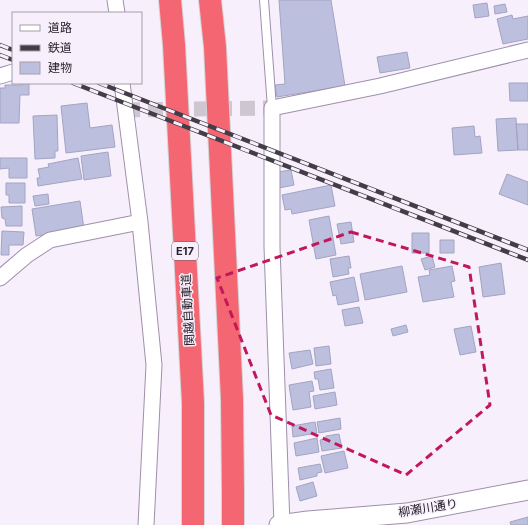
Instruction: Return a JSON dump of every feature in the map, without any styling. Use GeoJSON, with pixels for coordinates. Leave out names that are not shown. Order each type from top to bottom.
{"type":"FeatureCollection","features":[{"type":"Feature","properties":{"kind":"highway","name":"関越自動車道"},"geometry":{"type":"LineString","coordinates":[[170,0],[174,45],[193,402],[193,525]]}},
{"type":"Feature","properties":{"kind":"highway"},"geometry":{"type":"LineString","coordinates":[[210,0],[215,47],[230,376],[233,525]]}},
{"type":"Feature","properties":{"kind":"street"},"geometry":{"type":"LineString","coordinates":[[115,0],[117,12]]}},
{"type":"Feature","properties":{"kind":"street"},"geometry":{"type":"LineString","coordinates":[[281,525],[272,247],[272,108],[380,86],[528,50]]}},
{"type":"Feature","properties":{"kind":"street"},"geometry":{"type":"LineString","coordinates":[[0,76],[12,72]]}},
{"type":"Feature","properties":{"kind":"street"},"geometry":{"type":"LineString","coordinates":[[122,84],[140,222],[154,365],[146,525]]}},
{"type":"Feature","properties":{"kind":"street"},"geometry":{"type":"LineString","coordinates":[[0,278],[27,255],[50,240],[140,222]]}},
{"type":"Feature","properties":{"kind":"street","name":"柳瀬川通り"},"geometry":{"type":"LineString","coordinates":[[281,525],[408,516],[528,490]]}},
{"type":"Feature","properties":{"kind":"lane"},"geometry":{"type":"LineString","coordinates":[[264,0],[272,108]]}},
{"type":"Feature","properties":{"kind":"highlighted area"},"geometry":{"type":"Polygon","coordinates":[[[351,232],[469,267],[490,405],[406,475],[271,415],[217,278],[351,232]]]}},
{"type":"Feature","properties":{"kind":"building"},"geometry":{"type":"Polygon","coordinates":[[[279,0],[331,0],[345,86],[277,97],[275,85],[285,84],[279,0]]]}},
{"type":"Feature","properties":{"kind":"building"},"geometry":{"type":"Polygon","coordinates":[[[487,3],[489,16],[475,18],[473,5],[487,3]]]}},
{"type":"Feature","properties":{"kind":"building"},"geometry":{"type":"Polygon","coordinates":[[[505,4],[507,12],[495,14],[494,6],[505,4]]]}},
{"type":"Feature","properties":{"kind":"building"},"geometry":{"type":"Polygon","coordinates":[[[512,15],[513,19],[528,16],[528,39],[503,44],[497,19],[512,15]]]}},
{"type":"Feature","properties":{"kind":"building"},"geometry":{"type":"Polygon","coordinates":[[[407,52],[410,68],[380,73],[377,57],[407,52]]]}},
{"type":"Feature","properties":{"kind":"building"},"geometry":{"type":"Polygon","coordinates":[[[509,83],[528,83],[528,101],[510,101],[509,83]]]}},
{"type":"Feature","properties":{"kind":"building"},"geometry":{"type":"Polygon","coordinates":[[[29,84],[29,95],[20,95],[19,123],[0,123],[0,88],[5,88],[5,85],[29,84]]]}},
{"type":"Feature","properties":{"kind":"building"},"geometry":{"type":"Polygon","coordinates":[[[87,103],[90,128],[112,125],[115,147],[66,153],[61,106],[87,103]]]}},
{"type":"Feature","properties":{"kind":"building"},"geometry":{"type":"Polygon","coordinates":[[[57,115],[58,151],[55,151],[55,158],[35,159],[33,116],[57,115]]]}},
{"type":"Feature","properties":{"kind":"building"},"geometry":{"type":"Polygon","coordinates":[[[516,118],[518,150],[498,151],[496,119],[516,118]]]}},
{"type":"Feature","properties":{"kind":"building"},"geometry":{"type":"Polygon","coordinates":[[[516,124],[528,124],[528,150],[518,150],[516,124]]]}},
{"type":"Feature","properties":{"kind":"building"},"geometry":{"type":"Polygon","coordinates":[[[474,126],[475,137],[480,136],[482,153],[454,155],[452,128],[474,126]]]}},
{"type":"Feature","properties":{"kind":"building"},"geometry":{"type":"Polygon","coordinates":[[[108,152],[111,176],[84,180],[81,156],[108,152]]]}},
{"type":"Feature","properties":{"kind":"building"},"geometry":{"type":"Polygon","coordinates":[[[0,158],[27,158],[27,178],[9,178],[9,168],[0,169],[0,158]]]}},
{"type":"Feature","properties":{"kind":"building"},"geometry":{"type":"Polygon","coordinates":[[[78,158],[82,179],[38,186],[37,178],[40,178],[38,169],[49,167],[48,164],[78,158]]]}},
{"type":"Feature","properties":{"kind":"building"},"geometry":{"type":"Polygon","coordinates":[[[291,170],[294,185],[279,188],[277,172],[291,170]]]}},
{"type":"Feature","properties":{"kind":"building"},"geometry":{"type":"Polygon","coordinates":[[[507,174],[528,182],[528,205],[499,194],[507,174]]]}},
{"type":"Feature","properties":{"kind":"building"},"geometry":{"type":"Polygon","coordinates":[[[6,183],[25,183],[25,203],[9,203],[9,195],[6,195],[6,183]]]}},
{"type":"Feature","properties":{"kind":"building"},"geometry":{"type":"Polygon","coordinates":[[[331,185],[335,206],[292,214],[291,209],[285,210],[282,195],[331,185]]]}},
{"type":"Feature","properties":{"kind":"building"},"geometry":{"type":"Polygon","coordinates":[[[48,194],[49,204],[35,206],[33,196],[48,194]]]}},
{"type":"Feature","properties":{"kind":"building"},"geometry":{"type":"Polygon","coordinates":[[[80,201],[84,229],[36,236],[32,209],[80,201]]]}},
{"type":"Feature","properties":{"kind":"building"},"geometry":{"type":"Polygon","coordinates":[[[22,206],[22,226],[6,226],[5,219],[2,218],[1,207],[22,206]]]}},
{"type":"Feature","properties":{"kind":"building"},"geometry":{"type":"Polygon","coordinates":[[[329,216],[336,255],[316,259],[309,220],[329,216]]]}},
{"type":"Feature","properties":{"kind":"building"},"geometry":{"type":"Polygon","coordinates":[[[351,222],[354,242],[341,244],[337,224],[351,222]]]}},
{"type":"Feature","properties":{"kind":"building"},"geometry":{"type":"Polygon","coordinates":[[[2,231],[24,232],[23,245],[9,245],[9,255],[1,255],[2,231]]]}},
{"type":"Feature","properties":{"kind":"building"},"geometry":{"type":"Polygon","coordinates":[[[412,233],[429,233],[429,253],[412,253],[412,233]]]}},
{"type":"Feature","properties":{"kind":"building"},"geometry":{"type":"Polygon","coordinates":[[[440,240],[454,240],[454,253],[440,253],[440,240]]]}},
{"type":"Feature","properties":{"kind":"building"},"geometry":{"type":"Polygon","coordinates":[[[349,256],[351,268],[348,268],[349,274],[333,277],[330,259],[349,256]]]}},
{"type":"Feature","properties":{"kind":"building"},"geometry":{"type":"Polygon","coordinates":[[[432,256],[435,267],[425,270],[421,259],[432,256]]]}},
{"type":"Feature","properties":{"kind":"building"},"geometry":{"type":"Polygon","coordinates":[[[501,263],[505,294],[483,297],[479,267],[501,263]]]}},
{"type":"Feature","properties":{"kind":"building"},"geometry":{"type":"Polygon","coordinates":[[[402,266],[407,292],[365,300],[360,274],[402,266]]]}},
{"type":"Feature","properties":{"kind":"building"},"geometry":{"type":"Polygon","coordinates":[[[452,266],[455,281],[451,282],[454,297],[423,302],[418,277],[430,275],[429,270],[452,266]]]}},
{"type":"Feature","properties":{"kind":"building"},"geometry":{"type":"Polygon","coordinates":[[[354,277],[359,301],[338,305],[336,295],[333,296],[330,282],[354,277]]]}},
{"type":"Feature","properties":{"kind":"building"},"geometry":{"type":"Polygon","coordinates":[[[359,307],[363,323],[345,326],[342,310],[359,307]]]}},
{"type":"Feature","properties":{"kind":"building"},"geometry":{"type":"Polygon","coordinates":[[[406,325],[408,332],[393,336],[391,329],[406,325]]]}},
{"type":"Feature","properties":{"kind":"building"},"geometry":{"type":"Polygon","coordinates":[[[471,326],[476,352],[460,355],[454,329],[471,326]]]}},
{"type":"Feature","properties":{"kind":"building"},"geometry":{"type":"Polygon","coordinates":[[[329,346],[331,364],[316,366],[314,348],[329,346]]]}},
{"type":"Feature","properties":{"kind":"building"},"geometry":{"type":"Polygon","coordinates":[[[310,350],[313,364],[292,369],[289,353],[310,350]]]}},
{"type":"Feature","properties":{"kind":"building"},"geometry":{"type":"Polygon","coordinates":[[[331,369],[334,388],[320,390],[318,379],[315,379],[314,372],[331,369]]]}},
{"type":"Feature","properties":{"kind":"building"},"geometry":{"type":"Polygon","coordinates":[[[312,381],[314,391],[309,392],[311,407],[293,410],[289,385],[312,381]]]}},
{"type":"Feature","properties":{"kind":"building"},"geometry":{"type":"Polygon","coordinates":[[[335,392],[337,405],[315,409],[313,396],[335,392]]]}},
{"type":"Feature","properties":{"kind":"building"},"geometry":{"type":"Polygon","coordinates":[[[340,418],[341,429],[319,433],[317,422],[340,418]]]}},
{"type":"Feature","properties":{"kind":"building"},"geometry":{"type":"Polygon","coordinates":[[[315,422],[317,433],[293,437],[292,426],[315,422]]]}},
{"type":"Feature","properties":{"kind":"building"},"geometry":{"type":"Polygon","coordinates":[[[339,434],[342,448],[322,451],[320,440],[326,439],[326,436],[339,434]]]}},
{"type":"Feature","properties":{"kind":"building"},"geometry":{"type":"Polygon","coordinates":[[[317,438],[319,452],[296,456],[294,443],[317,438]]]}},
{"type":"Feature","properties":{"kind":"building"},"geometry":{"type":"Polygon","coordinates":[[[344,451],[348,468],[325,473],[321,456],[344,451]]]}},
{"type":"Feature","properties":{"kind":"building"},"geometry":{"type":"Polygon","coordinates":[[[320,464],[322,472],[317,473],[317,476],[300,480],[298,468],[320,464]]]}},
{"type":"Feature","properties":{"kind":"building"},"geometry":{"type":"Polygon","coordinates":[[[313,482],[317,496],[300,501],[296,487],[313,482]]]}},
{"type":"Feature","properties":{"kind":"building"},"geometry":{"type":"Polygon","coordinates":[[[528,517],[528,525],[511,525],[510,522],[528,517]]]}},
{"type":"Feature","properties":{"kind":"tunnel"},"geometry":{"type":"LineString","coordinates":[[125,110],[272,108]]}},
{"type":"Feature","properties":{"kind":"railway"},"geometry":{"type":"LineString","coordinates":[[0,45],[12,50]]}},
{"type":"Feature","properties":{"kind":"railway"},"geometry":{"type":"LineString","coordinates":[[0,55],[12,60]]}},
{"type":"Feature","properties":{"kind":"railway"},"geometry":{"type":"LineString","coordinates":[[76,84],[528,260]]}},
{"type":"Feature","properties":{"kind":"railway"},"geometry":{"type":"LineString","coordinates":[[102,84],[528,250]]}}]}
